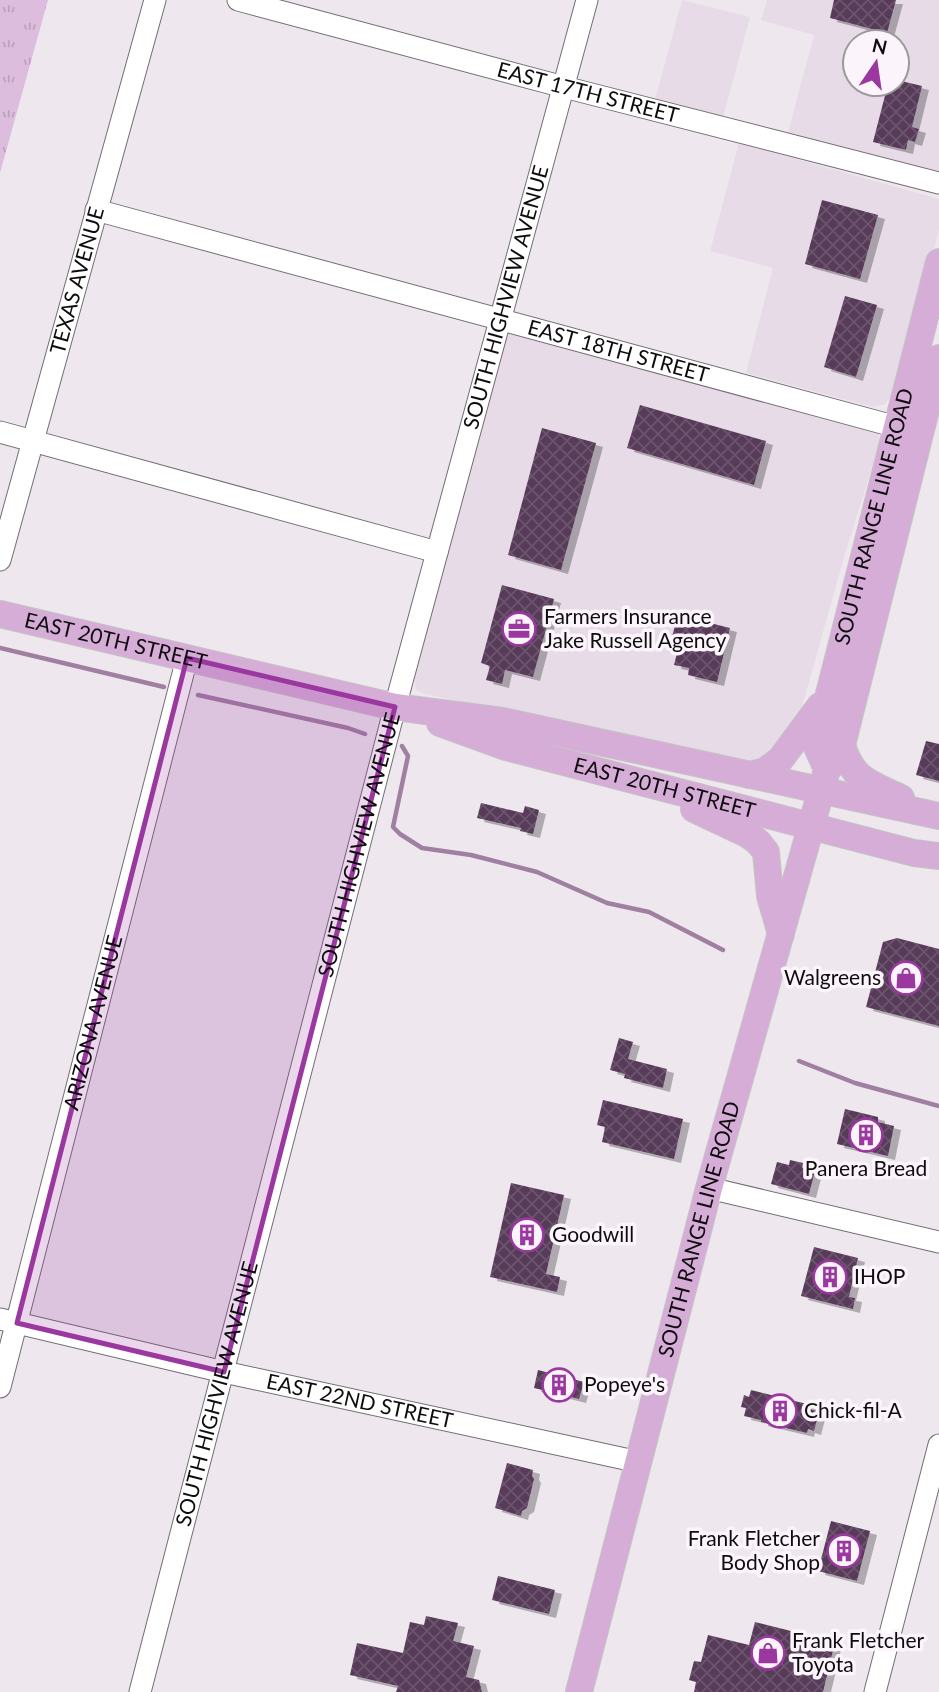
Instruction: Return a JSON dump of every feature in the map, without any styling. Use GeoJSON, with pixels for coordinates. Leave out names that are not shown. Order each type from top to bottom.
{"type":"FeatureCollection","features":[{"type":"Feature","properties":{"kind":"main road","name":"SOUTH RANGE LINE ROAD"},"geometry":{"type":"LineString","coordinates":[[824,780],[816,746],[827,696],[939,262]]}},
{"type":"Feature","properties":{"kind":"main road","name":"SOUTH RANGE LINE ROAD"},"geometry":{"type":"LineString","coordinates":[[579,1692],[709,1188],[824,780],[837,760],[842,745],[939,358]]}},
{"type":"Feature","properties":{"kind":"main road","name":"EAST 20TH STREET"},"geometry":{"type":"LineString","coordinates":[[0,614],[396,707],[503,721],[749,775],[824,780],[936,816]]}},
{"type":"Feature","properties":{"kind":"main road"},"geometry":{"type":"LineString","coordinates":[[749,775],[765,771],[780,760],[827,696]]}},
{"type":"Feature","properties":{"kind":"main road","name":"EAST 20TH STREET"},"geometry":{"type":"LineString","coordinates":[[396,707],[506,747],[914,853],[939,856]]}},
{"type":"Feature","properties":{"kind":"main road"},"geometry":{"type":"LineString","coordinates":[[842,745],[848,763],[859,777],[936,816]]}},
{"type":"Feature","properties":{"kind":"main road"},"geometry":{"type":"LineString","coordinates":[[674,791],[697,812],[747,834],[766,852],[770,896],[781,934]]}},
{"type":"Feature","properties":{"kind":"street","name":"TEXAS AVENUE"},"geometry":{"type":"LineString","coordinates":[[0,560],[155,0]]}},
{"type":"Feature","properties":{"kind":"street","name":"EAST 17TH STREET"},"geometry":{"type":"LineString","coordinates":[[238,0],[939,183]]}},
{"type":"Feature","properties":{"kind":"street","name":"SOUTH HIGHVIEW AVENUE"},"geometry":{"type":"LineString","coordinates":[[140,1692],[396,707],[587,0]]}},
{"type":"Feature","properties":{"kind":"street","name":"EAST 18TH STREET"},"geometry":{"type":"LineString","coordinates":[[96,210],[897,427]]}},
{"type":"Feature","properties":{"kind":"street"},"geometry":{"type":"LineString","coordinates":[[0,432],[437,552]]}},
{"type":"Feature","properties":{"kind":"street","name":"ARIZONA AVENUE"},"geometry":{"type":"LineString","coordinates":[[0,1387],[9,1322],[187,658]]}},
{"type":"Feature","properties":{"kind":"street"},"geometry":{"type":"LineString","coordinates":[[709,1188],[939,1242]]}},
{"type":"Feature","properties":{"kind":"street","name":"EAST 22ND STREET"},"geometry":{"type":"LineString","coordinates":[[9,1322],[224,1372],[639,1462]]}},
{"type":"Feature","properties":{"kind":"street"},"geometry":{"type":"LineString","coordinates":[[875,1692],[939,1445]]}},
{"type":"Feature","properties":{"kind":"highlighted area"},"geometry":{"type":"Polygon","coordinates":[[[187,658],[395,707],[224,1372],[17,1323],[187,658]]]}},
{"type":"Feature","properties":{"kind":"shaded area"},"geometry":{"type":"Polygon","coordinates":[[[682,0],[750,17],[723,118],[655,100],[682,0]]]}},
{"type":"Feature","properties":{"kind":"shaded area"},"geometry":{"type":"Polygon","coordinates":[[[767,0],[939,0],[939,171],[787,136],[814,35],[761,20],[767,0]]]}},
{"type":"Feature","properties":{"kind":"shaded area"},"geometry":{"type":"Polygon","coordinates":[[[739,143],[939,199],[939,230],[893,394],[885,404],[873,407],[746,373],[773,268],[710,251],[739,143]]]}},
{"type":"Feature","properties":{"kind":"shaded area"},"geometry":{"type":"Polygon","coordinates":[[[519,331],[878,431],[880,442],[802,707],[781,752],[756,766],[618,739],[416,690],[414,677],[507,339],[509,334],[519,331]]]}},
{"type":"Feature","properties":{"kind":"green space"},"geometry":{"type":"Polygon","coordinates":[[[0,0],[48,0],[0,173],[0,0]]]}},
{"type":"Feature","properties":{"kind":"building"},"geometry":{"type":"Polygon","coordinates":[[[834,0],[896,0],[888,28],[868,28],[830,18],[834,0]]]}},
{"type":"Feature","properties":{"kind":"building"},"geometry":{"type":"Polygon","coordinates":[[[911,83],[922,86],[912,127],[919,129],[915,142],[908,140],[906,150],[873,142],[884,98],[911,98],[911,83]]]}},
{"type":"Feature","properties":{"kind":"building"},"geometry":{"type":"Polygon","coordinates":[[[822,200],[878,215],[860,279],[805,264],[822,200]]]}},
{"type":"Feature","properties":{"kind":"building"},"geometry":{"type":"Polygon","coordinates":[[[845,296],[877,305],[856,377],[824,367],[845,296]]]}},
{"type":"Feature","properties":{"kind":"building"},"geometry":{"type":"Polygon","coordinates":[[[640,405],[766,441],[754,485],[627,448],[640,405]]]}},
{"type":"Feature","properties":{"kind":"building"},"geometry":{"type":"Polygon","coordinates":[[[542,428],[596,443],[561,570],[508,555],[542,428]]]}},
{"type":"Feature","properties":{"kind":"building"},"geometry":{"type":"Polygon","coordinates":[[[502,585],[554,599],[533,677],[505,670],[502,684],[486,680],[490,666],[481,663],[502,585]]]}},
{"type":"Feature","properties":{"kind":"building"},"geometry":{"type":"Polygon","coordinates":[[[678,615],[730,628],[717,682],[688,675],[689,668],[674,665],[677,653],[668,651],[678,615]]]}},
{"type":"Feature","properties":{"kind":"building"},"geometry":{"type":"Polygon","coordinates":[[[926,741],[939,744],[939,781],[916,775],[926,741]]]}},
{"type":"Feature","properties":{"kind":"building"},"geometry":{"type":"Polygon","coordinates":[[[481,803],[523,813],[525,806],[539,810],[533,834],[520,831],[521,828],[477,818],[481,803]]]}},
{"type":"Feature","properties":{"kind":"building","name":"Walgreens"},"geometry":{"type":"Polygon","coordinates":[[[897,938],[939,949],[939,1026],[866,1007],[883,942],[897,938]]]}},
{"type":"Feature","properties":{"kind":"building"},"geometry":{"type":"Polygon","coordinates":[[[619,1038],[633,1042],[628,1059],[667,1069],[663,1088],[624,1078],[625,1074],[610,1070],[619,1038]]]}},
{"type":"Feature","properties":{"kind":"building"},"geometry":{"type":"Polygon","coordinates":[[[603,1100],[683,1119],[674,1159],[602,1142],[605,1127],[597,1125],[603,1100]]]}},
{"type":"Feature","properties":{"kind":"building","name":"Panera Bread"},"geometry":{"type":"Polygon","coordinates":[[[845,1109],[878,1117],[878,1122],[894,1126],[888,1156],[837,1144],[845,1109]]]}},
{"type":"Feature","properties":{"kind":"building"},"geometry":{"type":"Polygon","coordinates":[[[790,1160],[803,1163],[802,1168],[815,1171],[809,1194],[771,1184],[777,1162],[789,1165],[790,1160]]]}},
{"type":"Feature","properties":{"kind":"building","name":"Goodwill"},"geometry":{"type":"Polygon","coordinates":[[[511,1183],[564,1195],[546,1274],[560,1277],[557,1292],[490,1277],[511,1183]]]}},
{"type":"Feature","properties":{"kind":"building","name":"IHOP"},"geometry":{"type":"Polygon","coordinates":[[[814,1247],[858,1258],[849,1297],[855,1298],[853,1309],[801,1296],[814,1247]]]}},
{"type":"Feature","properties":{"kind":"building","name":"Popeye's"},"geometry":{"type":"Polygon","coordinates":[[[538,1370],[584,1382],[579,1399],[534,1388],[538,1370]]]}},
{"type":"Feature","properties":{"kind":"building","name":"Chick-fil-A"},"geometry":{"type":"Polygon","coordinates":[[[751,1390],[811,1405],[810,1409],[819,1412],[814,1431],[808,1429],[807,1433],[744,1416],[746,1408],[741,1407],[744,1395],[749,1397],[751,1390]]]}},
{"type":"Feature","properties":{"kind":"building"},"geometry":{"type":"Polygon","coordinates":[[[507,1463],[533,1470],[534,1479],[527,1508],[522,1511],[521,1516],[495,1508],[507,1463]]]}},
{"type":"Feature","properties":{"kind":"building","name":"Frank Fletcher Body Shop"},"geometry":{"type":"Polygon","coordinates":[[[831,1521],[870,1531],[857,1581],[818,1571],[831,1521]]]}},
{"type":"Feature","properties":{"kind":"building"},"geometry":{"type":"Polygon","coordinates":[[[498,1576],[555,1590],[549,1614],[492,1600],[498,1576]]]}},
{"type":"Feature","properties":{"kind":"building"},"geometry":{"type":"Polygon","coordinates":[[[426,1616],[458,1623],[453,1641],[474,1646],[466,1677],[479,1680],[482,1692],[396,1692],[398,1686],[350,1675],[357,1643],[403,1653],[410,1622],[424,1625],[426,1616]]]}},
{"type":"Feature","properties":{"kind":"building","name":"Frank Fletcher Toyota"},"geometry":{"type":"Polygon","coordinates":[[[755,1622],[835,1642],[823,1692],[694,1692],[696,1682],[689,1680],[694,1661],[701,1662],[708,1635],[749,1645],[755,1622]]]}},
{"type":"Feature","properties":{"kind":"waterway"},"geometry":{"type":"LineString","coordinates":[[0,648],[164,687]]}},
{"type":"Feature","properties":{"kind":"waterway"},"geometry":{"type":"LineString","coordinates":[[198,695],[365,734]]}},
{"type":"Feature","properties":{"kind":"waterway"},"geometry":{"type":"LineString","coordinates":[[402,746],[408,756],[393,827],[422,848],[471,855],[537,872],[607,903],[649,912],[723,950]]}},
{"type":"Feature","properties":{"kind":"waterway"},"geometry":{"type":"LineString","coordinates":[[799,1061],[855,1083],[939,1106]]}},
{"type":"Feature","properties":{"kind":"place","name":"Farmers Insurance Jake Russell Agency"},"geometry":{"type":"Point","coordinates":[519,629]}},
{"type":"Feature","properties":{"kind":"place","name":"Walgreens"},"geometry":{"type":"Point","coordinates":[906,978]}},
{"type":"Feature","properties":{"kind":"place","name":"Panera Bread"},"geometry":{"type":"Point","coordinates":[866,1135]}},
{"type":"Feature","properties":{"kind":"place","name":"Goodwill"},"geometry":{"type":"Point","coordinates":[527,1235]}},
{"type":"Feature","properties":{"kind":"place","name":"IHOP"},"geometry":{"type":"Point","coordinates":[830,1277]}},
{"type":"Feature","properties":{"kind":"place","name":"Popeye's"},"geometry":{"type":"Point","coordinates":[559,1385]}},
{"type":"Feature","properties":{"kind":"place","name":"Chick-fil-A"},"geometry":{"type":"Point","coordinates":[780,1411]}},
{"type":"Feature","properties":{"kind":"place","name":"Frank Fletcher Body Shop"},"geometry":{"type":"Point","coordinates":[844,1551]}},
{"type":"Feature","properties":{"kind":"place","name":"Frank Fletcher Toyota"},"geometry":{"type":"Point","coordinates":[768,1653]}}]}
